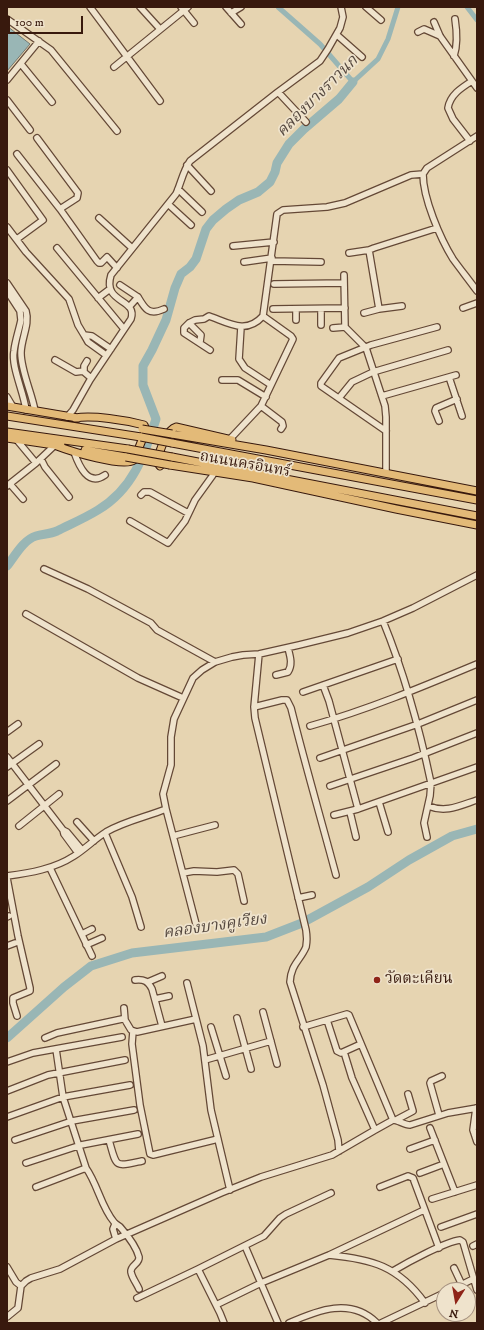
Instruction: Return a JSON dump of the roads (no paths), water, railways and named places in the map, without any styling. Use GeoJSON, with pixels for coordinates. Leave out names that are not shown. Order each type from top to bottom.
{"type":"FeatureCollection","features":[{"type":"Feature","properties":{"kind":"main road","name":"ถนนนครอินทร์"},"geometry":{"type":"LineString","coordinates":[[10,407],[266,450],[477,491]]}},
{"type":"Feature","properties":{"kind":"main road","name":"ถนนนครอินทร์"},"geometry":{"type":"LineString","coordinates":[[7,416],[141,437],[477,500]]}},
{"type":"Feature","properties":{"kind":"main road"},"geometry":{"type":"LineString","coordinates":[[56,446],[74,452],[119,462],[131,462],[134,460],[146,430],[144,425],[84,416],[75,418]]}},
{"type":"Feature","properties":{"kind":"main road"},"geometry":{"type":"LineString","coordinates":[[254,478],[206,475],[159,466],[157,460],[168,432],[172,428],[176,427],[230,439],[266,450]]}},
{"type":"Feature","properties":{"kind":"main road","name":"ถนนนครอินทร์"},"geometry":{"type":"LineString","coordinates":[[7,432],[127,453],[170,465],[254,478],[477,525]]}},
{"type":"Feature","properties":{"kind":"main road","name":"ถนนนครอินทร์"},"geometry":{"type":"LineString","coordinates":[[7,438],[56,446],[172,457],[477,516]]}},
{"type":"Feature","properties":{"kind":"street"},"geometry":{"type":"LineString","coordinates":[[91,7],[160,100]]}},
{"type":"Feature","properties":{"kind":"street"},"geometry":{"type":"LineString","coordinates":[[140,7],[160,29]]}},
{"type":"Feature","properties":{"kind":"street"},"geometry":{"type":"LineString","coordinates":[[226,7],[241,24]]}},
{"type":"Feature","properties":{"kind":"street"},"geometry":{"type":"LineString","coordinates":[[232,13],[241,7]]}},
{"type":"Feature","properties":{"kind":"street"},"geometry":{"type":"LineString","coordinates":[[67,417],[73,410],[91,378],[124,329],[132,314],[132,310],[113,294],[110,289],[109,283],[111,275],[168,204],[178,189],[184,169],[190,161],[323,58],[343,22],[343,14],[340,7]]}},
{"type":"Feature","properties":{"kind":"street"},"geometry":{"type":"LineString","coordinates":[[366,7],[381,20]]}},
{"type":"Feature","properties":{"kind":"street"},"geometry":{"type":"LineString","coordinates":[[114,67],[184,8],[194,23]]}},
{"type":"Feature","properties":{"kind":"street"},"geometry":{"type":"LineString","coordinates":[[7,19],[51,50],[117,131]]}},
{"type":"Feature","properties":{"kind":"street"},"geometry":{"type":"LineString","coordinates":[[454,56],[457,38],[455,19]]}},
{"type":"Feature","properties":{"kind":"street"},"geometry":{"type":"LineString","coordinates":[[434,22],[440,36],[477,88]]}},
{"type":"Feature","properties":{"kind":"street"},"geometry":{"type":"LineString","coordinates":[[418,32],[424,29],[440,36]]}},
{"type":"Feature","properties":{"kind":"street"},"geometry":{"type":"LineString","coordinates":[[337,35],[362,57]]}},
{"type":"Feature","properties":{"kind":"street"},"geometry":{"type":"LineString","coordinates":[[7,80],[39,41]]}},
{"type":"Feature","properties":{"kind":"street"},"geometry":{"type":"LineString","coordinates":[[21,64],[52,102]]}},
{"type":"Feature","properties":{"kind":"street"},"geometry":{"type":"LineString","coordinates":[[470,141],[453,119],[448,108],[452,98],[460,88],[472,81]]}},
{"type":"Feature","properties":{"kind":"street"},"geometry":{"type":"LineString","coordinates":[[278,92],[306,122]]}},
{"type":"Feature","properties":{"kind":"street"},"geometry":{"type":"LineString","coordinates":[[7,100],[30,130]]}},
{"type":"Feature","properties":{"kind":"street"},"geometry":{"type":"LineString","coordinates":[[210,350],[200,342],[184,333],[184,328],[195,320],[204,319],[209,316],[241,327],[251,325],[260,320],[263,316],[278,214],[280,211],[327,207],[345,202],[411,175],[423,173],[477,136]]}},
{"type":"Feature","properties":{"kind":"street"},"geometry":{"type":"LineString","coordinates":[[37,138],[78,194],[77,198],[60,209]]}},
{"type":"Feature","properties":{"kind":"street"},"geometry":{"type":"LineString","coordinates":[[17,154],[60,209],[99,263],[107,257],[116,268]]}},
{"type":"Feature","properties":{"kind":"street"},"geometry":{"type":"LineString","coordinates":[[188,165],[211,191]]}},
{"type":"Feature","properties":{"kind":"street"},"geometry":{"type":"LineString","coordinates":[[7,170],[43,220],[17,239]]}},
{"type":"Feature","properties":{"kind":"street"},"geometry":{"type":"LineString","coordinates":[[423,173],[424,191],[437,228],[452,258],[477,291]]}},
{"type":"Feature","properties":{"kind":"street"},"geometry":{"type":"LineString","coordinates":[[178,189],[202,212]]}},
{"type":"Feature","properties":{"kind":"street"},"geometry":{"type":"LineString","coordinates":[[168,204],[191,225]]}},
{"type":"Feature","properties":{"kind":"street"},"geometry":{"type":"LineString","coordinates":[[99,218],[132,248]]}},
{"type":"Feature","properties":{"kind":"street"},"geometry":{"type":"LineString","coordinates":[[7,227],[68,299],[78,325],[88,342],[106,355]]}},
{"type":"Feature","properties":{"kind":"street"},"geometry":{"type":"LineString","coordinates":[[349,253],[369,250],[437,228]]}},
{"type":"Feature","properties":{"kind":"street"},"geometry":{"type":"LineString","coordinates":[[233,246],[274,242]]}},
{"type":"Feature","properties":{"kind":"street"},"geometry":{"type":"LineString","coordinates":[[57,248],[124,329]]}},
{"type":"Feature","properties":{"kind":"street"},"geometry":{"type":"LineString","coordinates":[[369,250],[379,310]]}},
{"type":"Feature","properties":{"kind":"street"},"geometry":{"type":"LineString","coordinates":[[244,262],[272,260],[321,262]]}},
{"type":"Feature","properties":{"kind":"street"},"geometry":{"type":"LineString","coordinates":[[344,274],[346,327],[366,348],[382,396],[386,417],[386,473]]}},
{"type":"Feature","properties":{"kind":"street"},"geometry":{"type":"LineString","coordinates":[[7,283],[18,302],[22,314],[22,320],[13,352],[26,410]]}},
{"type":"Feature","properties":{"kind":"street"},"geometry":{"type":"LineString","coordinates":[[274,284],[344,283]]}},
{"type":"Feature","properties":{"kind":"street"},"geometry":{"type":"LineString","coordinates":[[120,284],[138,297],[145,309],[154,312],[164,309]]}},
{"type":"Feature","properties":{"kind":"street"},"geometry":{"type":"LineString","coordinates":[[98,298],[110,289]]}},
{"type":"Feature","properties":{"kind":"street"},"geometry":{"type":"LineString","coordinates":[[7,291],[26,311],[28,316],[22,345],[22,360],[35,411]]}},
{"type":"Feature","properties":{"kind":"street"},"geometry":{"type":"LineString","coordinates":[[129,307],[138,297]]}},
{"type":"Feature","properties":{"kind":"street"},"geometry":{"type":"LineString","coordinates":[[463,308],[477,303]]}},
{"type":"Feature","properties":{"kind":"street"},"geometry":{"type":"LineString","coordinates":[[364,313],[402,306]]}},
{"type":"Feature","properties":{"kind":"street"},"geometry":{"type":"LineString","coordinates":[[273,309],[345,308]]}},
{"type":"Feature","properties":{"kind":"street"},"geometry":{"type":"LineString","coordinates":[[296,309],[296,320]]}},
{"type":"Feature","properties":{"kind":"street"},"geometry":{"type":"LineString","coordinates":[[321,309],[321,325]]}},
{"type":"Feature","properties":{"kind":"street"},"geometry":{"type":"LineString","coordinates":[[230,439],[261,406],[287,351],[293,342],[291,336],[263,316]]}},
{"type":"Feature","properties":{"kind":"street"},"geometry":{"type":"LineString","coordinates":[[189,323],[200,333],[200,342]]}},
{"type":"Feature","properties":{"kind":"street"},"geometry":{"type":"LineString","coordinates":[[241,327],[239,359],[245,368],[271,385]]}},
{"type":"Feature","properties":{"kind":"street"},"geometry":{"type":"LineString","coordinates":[[333,328],[346,327]]}},
{"type":"Feature","properties":{"kind":"street"},"geometry":{"type":"LineString","coordinates":[[386,430],[321,386],[321,383],[339,358],[366,348],[437,327]]}},
{"type":"Feature","properties":{"kind":"street"},"geometry":{"type":"LineString","coordinates":[[84,335],[92,336],[111,349]]}},
{"type":"Feature","properties":{"kind":"street"},"geometry":{"type":"LineString","coordinates":[[339,398],[352,382],[373,372],[448,350]]}},
{"type":"Feature","properties":{"kind":"street"},"geometry":{"type":"LineString","coordinates":[[55,360],[76,372],[84,371]]}},
{"type":"Feature","properties":{"kind":"street"},"geometry":{"type":"LineString","coordinates":[[84,371],[87,361]]}},
{"type":"Feature","properties":{"kind":"street"},"geometry":{"type":"LineString","coordinates":[[16,368],[23,366]]}},
{"type":"Feature","properties":{"kind":"street"},"geometry":{"type":"LineString","coordinates":[[84,371],[91,378]]}},
{"type":"Feature","properties":{"kind":"street"},"geometry":{"type":"LineString","coordinates":[[382,396],[456,375]]}},
{"type":"Feature","properties":{"kind":"street"},"geometry":{"type":"LineString","coordinates":[[449,377],[462,416]]}},
{"type":"Feature","properties":{"kind":"street"},"geometry":{"type":"LineString","coordinates":[[222,380],[238,380],[266,397]]}},
{"type":"Feature","properties":{"kind":"street"},"geometry":{"type":"LineString","coordinates":[[7,397],[10,407]]}},
{"type":"Feature","properties":{"kind":"street"},"geometry":{"type":"LineString","coordinates":[[439,421],[435,414],[436,408],[457,399]]}},
{"type":"Feature","properties":{"kind":"street"},"geometry":{"type":"LineString","coordinates":[[261,406],[282,422],[283,424],[281,429]]}},
{"type":"Feature","properties":{"kind":"street"},"geometry":{"type":"LineString","coordinates":[[16,440],[36,463]]}},
{"type":"Feature","properties":{"kind":"street"},"geometry":{"type":"LineString","coordinates":[[23,499],[8,485],[56,446]]}},
{"type":"Feature","properties":{"kind":"street"},"geometry":{"type":"LineString","coordinates":[[74,452],[77,461],[90,478],[96,479],[105,475]]}},
{"type":"Feature","properties":{"kind":"street"},"geometry":{"type":"LineString","coordinates":[[41,459],[45,467],[69,497]]}},
{"type":"Feature","properties":{"kind":"street"},"geometry":{"type":"LineString","coordinates":[[130,521],[168,543],[186,521],[195,500],[213,475]]}},
{"type":"Feature","properties":{"kind":"street"},"geometry":{"type":"LineString","coordinates":[[141,496],[144,492],[150,492],[188,514]]}},
{"type":"Feature","properties":{"kind":"street"},"geometry":{"type":"LineString","coordinates":[[44,569],[88,589],[152,624],[157,630],[215,662]]}},
{"type":"Feature","properties":{"kind":"street"},"geometry":{"type":"LineString","coordinates":[[197,928],[187,894],[163,794],[171,765],[172,730],[174,719],[193,678],[215,662],[243,655],[259,654],[288,648],[348,633],[383,621],[413,608],[477,576]]}},
{"type":"Feature","properties":{"kind":"street"},"geometry":{"type":"LineString","coordinates":[[26,614],[138,678],[183,698]]}},
{"type":"Feature","properties":{"kind":"street"},"geometry":{"type":"LineString","coordinates":[[383,621],[409,692],[425,753],[431,783],[431,790],[424,823],[427,837]]}},
{"type":"Feature","properties":{"kind":"street"},"geometry":{"type":"LineString","coordinates":[[276,675],[288,672],[291,668],[288,648]]}},
{"type":"Feature","properties":{"kind":"street"},"geometry":{"type":"LineString","coordinates":[[259,654],[254,708],[255,718],[306,930],[306,945],[294,965],[290,982],[303,1027],[323,1085],[338,1140],[339,1151]]}},
{"type":"Feature","properties":{"kind":"street"},"geometry":{"type":"LineString","coordinates":[[303,692],[398,659]]}},
{"type":"Feature","properties":{"kind":"street"},"geometry":{"type":"LineString","coordinates":[[310,726],[409,692],[477,664]]}},
{"type":"Feature","properties":{"kind":"street"},"geometry":{"type":"LineString","coordinates":[[323,685],[358,809]]}},
{"type":"Feature","properties":{"kind":"street"},"geometry":{"type":"LineString","coordinates":[[254,708],[285,699],[289,703],[336,875]]}},
{"type":"Feature","properties":{"kind":"street"},"geometry":{"type":"LineString","coordinates":[[320,758],[418,724],[477,700]]}},
{"type":"Feature","properties":{"kind":"street"},"geometry":{"type":"LineString","coordinates":[[7,732],[18,724]]}},
{"type":"Feature","properties":{"kind":"street"},"geometry":{"type":"LineString","coordinates":[[330,786],[477,733]]}},
{"type":"Feature","properties":{"kind":"street"},"geometry":{"type":"LineString","coordinates":[[9,766],[39,744]]}},
{"type":"Feature","properties":{"kind":"street"},"geometry":{"type":"LineString","coordinates":[[7,757],[9,766],[28,785],[63,830],[64,834],[80,852]]}},
{"type":"Feature","properties":{"kind":"street"},"geometry":{"type":"LineString","coordinates":[[7,802],[56,764]]}},
{"type":"Feature","properties":{"kind":"street"},"geometry":{"type":"LineString","coordinates":[[334,816],[350,812],[477,767]]}},
{"type":"Feature","properties":{"kind":"street"},"geometry":{"type":"LineString","coordinates":[[19,826],[60,794]]}},
{"type":"Feature","properties":{"kind":"street"},"geometry":{"type":"LineString","coordinates":[[428,806],[436,810],[443,810],[477,800]]}},
{"type":"Feature","properties":{"kind":"street"},"geometry":{"type":"LineString","coordinates":[[379,802],[388,832]]}},
{"type":"Feature","properties":{"kind":"street"},"geometry":{"type":"LineString","coordinates":[[17,1016],[13,998],[30,991],[30,988],[7,877],[50,868],[80,852],[105,833],[129,822],[166,809]]}},
{"type":"Feature","properties":{"kind":"street"},"geometry":{"type":"LineString","coordinates":[[350,812],[356,837]]}},
{"type":"Feature","properties":{"kind":"street"},"geometry":{"type":"LineString","coordinates":[[77,822],[94,841]]}},
{"type":"Feature","properties":{"kind":"street"},"geometry":{"type":"LineString","coordinates":[[173,836],[215,826]]}},
{"type":"Feature","properties":{"kind":"street"},"geometry":{"type":"LineString","coordinates":[[105,833],[132,897],[141,927]]}},
{"type":"Feature","properties":{"kind":"street"},"geometry":{"type":"LineString","coordinates":[[50,868],[92,956]]}},
{"type":"Feature","properties":{"kind":"street"},"geometry":{"type":"LineString","coordinates":[[183,873],[194,871],[217,872],[234,870],[238,874],[244,901]]}},
{"type":"Feature","properties":{"kind":"street"},"geometry":{"type":"LineString","coordinates":[[298,898],[312,895]]}},
{"type":"Feature","properties":{"kind":"street"},"geometry":{"type":"LineString","coordinates":[[82,934],[92,929]]}},
{"type":"Feature","properties":{"kind":"street"},"geometry":{"type":"LineString","coordinates":[[86,944],[102,938]]}},
{"type":"Feature","properties":{"kind":"street"},"geometry":{"type":"LineString","coordinates":[[7,946],[15,943]]}},
{"type":"Feature","properties":{"kind":"street"},"geometry":{"type":"LineString","coordinates":[[135,980],[148,982],[162,976]]}},
{"type":"Feature","properties":{"kind":"street"},"geometry":{"type":"LineString","coordinates":[[148,982],[152,989],[162,1026]]}},
{"type":"Feature","properties":{"kind":"street"},"geometry":{"type":"LineString","coordinates":[[187,983],[203,1046],[212,1110],[230,1190]]}},
{"type":"Feature","properties":{"kind":"street"},"geometry":{"type":"LineString","coordinates":[[155,999],[168,996]]}},
{"type":"Feature","properties":{"kind":"street"},"geometry":{"type":"LineString","coordinates":[[124,1008],[125,1020],[133,1031],[132,1044],[138,1090],[150,1154],[153,1155],[218,1139]]}},
{"type":"Feature","properties":{"kind":"street"},"geometry":{"type":"LineString","coordinates":[[263,1012],[278,1064]]}},
{"type":"Feature","properties":{"kind":"street"},"geometry":{"type":"LineString","coordinates":[[303,1027],[349,1014],[395,1120],[404,1125],[410,1125],[439,1115],[477,1108],[475,1130],[477,1142]]}},
{"type":"Feature","properties":{"kind":"street"},"geometry":{"type":"LineString","coordinates":[[237,1018],[251,1069]]}},
{"type":"Feature","properties":{"kind":"street"},"geometry":{"type":"LineString","coordinates":[[133,1031],[137,1032],[196,1019]]}},
{"type":"Feature","properties":{"kind":"street"},"geometry":{"type":"LineString","coordinates":[[45,1038],[57,1033],[125,1020]]}},
{"type":"Feature","properties":{"kind":"street"},"geometry":{"type":"LineString","coordinates":[[327,1020],[339,1053],[361,1044]]}},
{"type":"Feature","properties":{"kind":"street"},"geometry":{"type":"LineString","coordinates":[[211,1027],[226,1076]]}},
{"type":"Feature","properties":{"kind":"street"},"geometry":{"type":"LineString","coordinates":[[7,1062],[33,1053],[122,1037]]}},
{"type":"Feature","properties":{"kind":"street"},"geometry":{"type":"LineString","coordinates":[[205,1060],[271,1041]]}},
{"type":"Feature","properties":{"kind":"street"},"geometry":{"type":"LineString","coordinates":[[56,1049],[63,1097],[86,1168],[93,1178],[115,1224],[120,1226],[134,1245],[139,1261],[132,1267],[131,1272],[139,1289]]}},
{"type":"Feature","properties":{"kind":"street"},"geometry":{"type":"LineString","coordinates":[[344,1052],[352,1078],[375,1130]]}},
{"type":"Feature","properties":{"kind":"street"},"geometry":{"type":"LineString","coordinates":[[7,1091],[48,1076],[125,1060]]}},
{"type":"Feature","properties":{"kind":"street"},"geometry":{"type":"LineString","coordinates":[[439,1115],[430,1083],[434,1079],[442,1076]]}},
{"type":"Feature","properties":{"kind":"street"},"geometry":{"type":"LineString","coordinates":[[7,1117],[63,1097],[130,1085]]}},
{"type":"Feature","properties":{"kind":"street"},"geometry":{"type":"LineString","coordinates":[[7,1317],[18,1308],[21,1286],[26,1281],[60,1269],[116,1239],[261,1177],[332,1155],[375,1130],[413,1111],[408,1094]]}},
{"type":"Feature","properties":{"kind":"street"},"geometry":{"type":"LineString","coordinates":[[15,1140],[72,1121],[134,1110]]}},
{"type":"Feature","properties":{"kind":"street"},"geometry":{"type":"LineString","coordinates":[[430,1128],[455,1192]]}},
{"type":"Feature","properties":{"kind":"street"},"geometry":{"type":"LineString","coordinates":[[26,1163],[79,1146],[138,1134]]}},
{"type":"Feature","properties":{"kind":"street"},"geometry":{"type":"LineString","coordinates":[[109,1140],[115,1160],[118,1164],[121,1165],[142,1161]]}},
{"type":"Feature","properties":{"kind":"street"},"geometry":{"type":"LineString","coordinates":[[410,1149],[435,1140]]}},
{"type":"Feature","properties":{"kind":"street"},"geometry":{"type":"LineString","coordinates":[[420,1174],[444,1164]]}},
{"type":"Feature","properties":{"kind":"street"},"geometry":{"type":"LineString","coordinates":[[36,1187],[86,1168]]}},
{"type":"Feature","properties":{"kind":"street"},"geometry":{"type":"LineString","coordinates":[[380,1187],[411,1176],[439,1248]]}},
{"type":"Feature","properties":{"kind":"street"},"geometry":{"type":"LineString","coordinates":[[432,1199],[477,1185]]}},
{"type":"Feature","properties":{"kind":"street"},"geometry":{"type":"LineString","coordinates":[[137,1298],[264,1236],[280,1218],[286,1214],[331,1193]]}},
{"type":"Feature","properties":{"kind":"street"},"geometry":{"type":"LineString","coordinates":[[216,1305],[261,1283],[329,1256],[424,1210]]}},
{"type":"Feature","properties":{"kind":"street"},"geometry":{"type":"LineString","coordinates":[[441,1227],[477,1214]]}},
{"type":"Feature","properties":{"kind":"street"},"geometry":{"type":"LineString","coordinates":[[115,1224],[113,1229],[116,1239]]}},
{"type":"Feature","properties":{"kind":"street"},"geometry":{"type":"LineString","coordinates":[[393,1271],[406,1263],[460,1240],[463,1242],[477,1290]]}},
{"type":"Feature","properties":{"kind":"street"},"geometry":{"type":"LineString","coordinates":[[245,1246],[278,1323]]}},
{"type":"Feature","properties":{"kind":"street"},"geometry":{"type":"LineString","coordinates":[[329,1256],[361,1259],[393,1271],[417,1291],[425,1303]]}},
{"type":"Feature","properties":{"kind":"street"},"geometry":{"type":"LineString","coordinates":[[7,1267],[16,1282],[21,1286]]}},
{"type":"Feature","properties":{"kind":"street"},"geometry":{"type":"LineString","coordinates":[[454,1268],[461,1282]]}},
{"type":"Feature","properties":{"kind":"street"},"geometry":{"type":"LineString","coordinates":[[198,1269],[224,1323]]}},
{"type":"Feature","properties":{"kind":"street"},"geometry":{"type":"LineString","coordinates":[[466,1282],[473,1279]]}},
{"type":"Feature","properties":{"kind":"street"},"geometry":{"type":"LineString","coordinates":[[382,1323],[436,1297]]}},
{"type":"Feature","properties":{"kind":"street"},"geometry":{"type":"LineString","coordinates":[[289,1323],[322,1310],[348,1308],[359,1310],[370,1316],[377,1323]]}},
{"type":"Feature","properties":{"kind":"water"},"geometry":{"type":"Polygon","coordinates":[[[7,26],[30,44],[7,71],[7,26]]]}},
{"type":"Feature","properties":{"kind":"waterway"},"geometry":{"type":"LineString","coordinates":[[278,7],[320,44],[353,82],[378,59],[388,39],[398,7]]}},
{"type":"Feature","properties":{"kind":"waterway"},"geometry":{"type":"LineString","coordinates":[[467,7],[477,20]]}},
{"type":"Feature","properties":{"kind":"waterway","name":"คลองบางราวนก"},"geometry":{"type":"LineString","coordinates":[[7,566],[16,553],[31,538],[57,531],[93,513],[110,502],[129,482],[142,459],[156,419],[143,385],[143,366],[166,320],[175,288],[181,274],[190,267],[196,259],[206,229],[213,220],[226,209],[239,200],[258,192],[270,182],[275,172],[277,163],[289,144],[339,99],[353,82]]}},
{"type":"Feature","properties":{"kind":"waterway","name":"คลองบางคูเวียง"},"geometry":{"type":"LineString","coordinates":[[7,1038],[64,987],[91,966],[132,953],[266,937],[302,923],[368,887],[409,860],[452,836],[477,829]]}},
{"type":"Feature","properties":{"kind":"place","name":"วัดตะเคียน"},"geometry":{"type":"Point","coordinates":[377,980]}}]}
